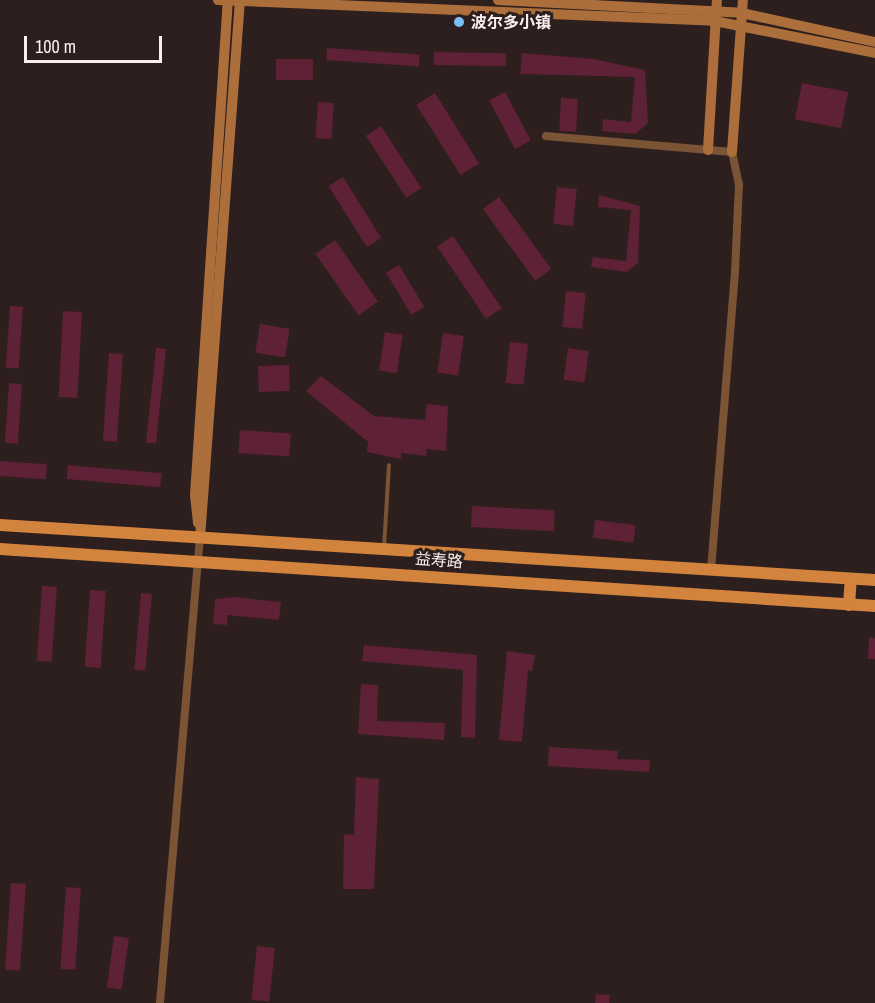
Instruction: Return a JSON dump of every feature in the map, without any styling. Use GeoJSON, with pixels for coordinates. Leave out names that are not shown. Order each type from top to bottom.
{"type":"FeatureCollection","features":[{"type":"Feature","properties":{"kind":"main road","name":"益寿路"},"geometry":{"type":"LineString","coordinates":[[0,525],[875,580]]}},
{"type":"Feature","properties":{"kind":"main road","name":"益寿路"},"geometry":{"type":"LineString","coordinates":[[0,549],[875,606]]}},
{"type":"Feature","properties":{"kind":"main road"},"geometry":{"type":"LineString","coordinates":[[849,605],[851,579]]}},
{"type":"Feature","properties":{"kind":"street"},"geometry":{"type":"LineString","coordinates":[[218,0],[716,10]]}},
{"type":"Feature","properties":{"kind":"street"},"geometry":{"type":"LineString","coordinates":[[200,538],[195,495],[228,0]]}},
{"type":"Feature","properties":{"kind":"street"},"geometry":{"type":"LineString","coordinates":[[160,1003],[200,561],[240,0]]}},
{"type":"Feature","properties":{"kind":"street"},"geometry":{"type":"LineString","coordinates":[[498,0],[716,10],[875,53]]}},
{"type":"Feature","properties":{"kind":"street"},"geometry":{"type":"LineString","coordinates":[[711,570],[735,272],[739,184],[732,152],[743,0]]}},
{"type":"Feature","properties":{"kind":"street"},"geometry":{"type":"LineString","coordinates":[[708,150],[716,10]]}},
{"type":"Feature","properties":{"kind":"street"},"geometry":{"type":"LineString","coordinates":[[742,18],[875,42]]}},
{"type":"Feature","properties":{"kind":"street"},"geometry":{"type":"LineString","coordinates":[[546,136],[732,152]]}},
{"type":"Feature","properties":{"kind":"lane"},"geometry":{"type":"LineString","coordinates":[[384,550],[389,465]]}},
{"type":"Feature","properties":{"kind":"building"},"geometry":{"type":"Polygon","coordinates":[[[327,48],[420,54],[419,66],[326,60],[327,48]]]}},
{"type":"Feature","properties":{"kind":"building"},"geometry":{"type":"Polygon","coordinates":[[[434,52],[506,53],[506,66],[434,65],[434,52]]]}},
{"type":"Feature","properties":{"kind":"building"},"geometry":{"type":"Polygon","coordinates":[[[522,53],[593,59],[645,70],[648,123],[635,134],[602,131],[603,119],[631,122],[635,77],[520,74],[522,53]]]}},
{"type":"Feature","properties":{"kind":"building"},"geometry":{"type":"Polygon","coordinates":[[[276,59],[313,59],[313,80],[276,80],[276,59]]]}},
{"type":"Feature","properties":{"kind":"building"},"geometry":{"type":"Polygon","coordinates":[[[802,83],[848,92],[841,128],[795,119],[802,83]]]}},
{"type":"Feature","properties":{"kind":"building"},"geometry":{"type":"Polygon","coordinates":[[[505,92],[531,141],[515,149],[489,100],[505,92]]]}},
{"type":"Feature","properties":{"kind":"building"},"geometry":{"type":"Polygon","coordinates":[[[435,93],[479,163],[460,175],[416,105],[435,93]]]}},
{"type":"Feature","properties":{"kind":"building"},"geometry":{"type":"Polygon","coordinates":[[[561,98],[578,99],[576,132],[559,131],[561,98]]]}},
{"type":"Feature","properties":{"kind":"building"},"geometry":{"type":"Polygon","coordinates":[[[318,102],[334,103],[331,139],[315,138],[318,102]]]}},
{"type":"Feature","properties":{"kind":"building"},"geometry":{"type":"Polygon","coordinates":[[[381,126],[421,188],[406,198],[366,136],[381,126]]]}},
{"type":"Feature","properties":{"kind":"building"},"geometry":{"type":"Polygon","coordinates":[[[343,177],[381,238],[367,247],[329,186],[343,177]]]}},
{"type":"Feature","properties":{"kind":"building"},"geometry":{"type":"Polygon","coordinates":[[[557,187],[577,189],[573,226],[553,224],[557,187]]]}},
{"type":"Feature","properties":{"kind":"building"},"geometry":{"type":"Polygon","coordinates":[[[599,195],[640,206],[638,263],[627,272],[591,267],[593,257],[626,261],[631,210],[598,207],[599,195]]]}},
{"type":"Feature","properties":{"kind":"building"},"geometry":{"type":"Polygon","coordinates":[[[499,197],[551,269],[535,281],[483,209],[499,197]]]}},
{"type":"Feature","properties":{"kind":"building"},"geometry":{"type":"Polygon","coordinates":[[[453,236],[502,308],[486,319],[437,247],[453,236]]]}},
{"type":"Feature","properties":{"kind":"building"},"geometry":{"type":"Polygon","coordinates":[[[335,240],[378,301],[358,315],[315,254],[335,240]]]}},
{"type":"Feature","properties":{"kind":"building"},"geometry":{"type":"Polygon","coordinates":[[[399,265],[424,307],[411,315],[386,273],[399,265]]]}},
{"type":"Feature","properties":{"kind":"building"},"geometry":{"type":"Polygon","coordinates":[[[566,291],[586,293],[582,329],[562,327],[566,291]]]}},
{"type":"Feature","properties":{"kind":"building"},"geometry":{"type":"Polygon","coordinates":[[[10,306],[23,307],[19,369],[6,368],[10,306]]]}},
{"type":"Feature","properties":{"kind":"building"},"geometry":{"type":"Polygon","coordinates":[[[63,311],[82,312],[77,398],[58,397],[63,311]]]}},
{"type":"Feature","properties":{"kind":"building"},"geometry":{"type":"Polygon","coordinates":[[[260,324],[290,329],[285,357],[255,353],[260,324]]]}},
{"type":"Feature","properties":{"kind":"building"},"geometry":{"type":"Polygon","coordinates":[[[385,332],[403,335],[397,373],[379,371],[385,332]]]}},
{"type":"Feature","properties":{"kind":"building"},"geometry":{"type":"Polygon","coordinates":[[[443,333],[464,336],[458,376],[437,373],[443,333]]]}},
{"type":"Feature","properties":{"kind":"building"},"geometry":{"type":"Polygon","coordinates":[[[510,342],[528,344],[524,385],[506,383],[510,342]]]}},
{"type":"Feature","properties":{"kind":"building"},"geometry":{"type":"Polygon","coordinates":[[[156,348],[166,349],[156,444],[146,442],[156,348]]]}},
{"type":"Feature","properties":{"kind":"building"},"geometry":{"type":"Polygon","coordinates":[[[568,348],[589,351],[584,383],[564,380],[568,348]]]}},
{"type":"Feature","properties":{"kind":"building"},"geometry":{"type":"Polygon","coordinates":[[[109,353],[123,354],[117,442],[103,441],[109,353]]]}},
{"type":"Feature","properties":{"kind":"building"},"geometry":{"type":"Polygon","coordinates":[[[289,365],[290,391],[259,392],[258,366],[289,365]]]}},
{"type":"Feature","properties":{"kind":"building"},"geometry":{"type":"Polygon","coordinates":[[[321,376],[374,416],[425,420],[427,404],[448,406],[446,451],[426,449],[427,456],[401,453],[401,459],[367,452],[368,442],[306,391],[321,376]]]}},
{"type":"Feature","properties":{"kind":"building"},"geometry":{"type":"Polygon","coordinates":[[[9,383],[22,384],[18,444],[5,443],[9,383]]]}},
{"type":"Feature","properties":{"kind":"building"},"geometry":{"type":"Polygon","coordinates":[[[240,430],[291,434],[289,457],[238,453],[240,430]]]}},
{"type":"Feature","properties":{"kind":"building"},"geometry":{"type":"Polygon","coordinates":[[[0,461],[47,464],[46,479],[0,476],[0,461]]]}},
{"type":"Feature","properties":{"kind":"building"},"geometry":{"type":"Polygon","coordinates":[[[68,465],[162,473],[160,487],[67,479],[68,465]]]}},
{"type":"Feature","properties":{"kind":"building"},"geometry":{"type":"Polygon","coordinates":[[[472,506],[555,510],[554,531],[471,527],[472,506]]]}},
{"type":"Feature","properties":{"kind":"building"},"geometry":{"type":"Polygon","coordinates":[[[595,520],[636,525],[634,543],[593,538],[595,520]]]}},
{"type":"Feature","properties":{"kind":"building"},"geometry":{"type":"Polygon","coordinates":[[[42,586],[57,587],[52,662],[37,661],[42,586]]]}},
{"type":"Feature","properties":{"kind":"building"},"geometry":{"type":"Polygon","coordinates":[[[90,590],[106,591],[101,668],[85,667],[90,590]]]}},
{"type":"Feature","properties":{"kind":"building"},"geometry":{"type":"Polygon","coordinates":[[[141,593],[152,594],[145,671],[134,670],[141,593]]]}},
{"type":"Feature","properties":{"kind":"building"},"geometry":{"type":"Polygon","coordinates":[[[233,597],[281,602],[279,620],[227,615],[227,625],[213,624],[215,599],[233,597]]]}},
{"type":"Feature","properties":{"kind":"building"},"geometry":{"type":"Polygon","coordinates":[[[869,637],[875,638],[875,659],[868,659],[869,637]]]}},
{"type":"Feature","properties":{"kind":"building"},"geometry":{"type":"Polygon","coordinates":[[[364,645],[477,655],[475,738],[461,737],[463,670],[362,661],[364,645]]]}},
{"type":"Feature","properties":{"kind":"building"},"geometry":{"type":"Polygon","coordinates":[[[507,651],[535,655],[532,671],[528,670],[522,742],[499,740],[507,651]]]}},
{"type":"Feature","properties":{"kind":"building"},"geometry":{"type":"Polygon","coordinates":[[[361,684],[378,685],[377,721],[445,723],[444,740],[358,734],[361,684]]]}},
{"type":"Feature","properties":{"kind":"building"},"geometry":{"type":"Polygon","coordinates":[[[549,747],[618,751],[617,759],[650,760],[649,772],[548,766],[549,747]]]}},
{"type":"Feature","properties":{"kind":"building"},"geometry":{"type":"Polygon","coordinates":[[[356,777],[379,779],[374,889],[343,889],[344,834],[354,835],[356,777]]]}},
{"type":"Feature","properties":{"kind":"building"},"geometry":{"type":"Polygon","coordinates":[[[11,883],[26,884],[20,971],[5,970],[11,883]]]}},
{"type":"Feature","properties":{"kind":"building"},"geometry":{"type":"Polygon","coordinates":[[[66,887],[81,888],[75,970],[60,969],[66,887]]]}},
{"type":"Feature","properties":{"kind":"building"},"geometry":{"type":"Polygon","coordinates":[[[114,936],[129,938],[122,990],[107,987],[114,936]]]}},
{"type":"Feature","properties":{"kind":"building"},"geometry":{"type":"Polygon","coordinates":[[[257,946],[275,948],[269,1002],[251,1000],[257,946]]]}},
{"type":"Feature","properties":{"kind":"building"},"geometry":{"type":"Polygon","coordinates":[[[596,994],[610,995],[609,1003],[595,1003],[596,994]]]}},
{"type":"Feature","properties":{"kind":"place","name":"波尔多小镇"},"geometry":{"type":"Point","coordinates":[459,22]}}]}
